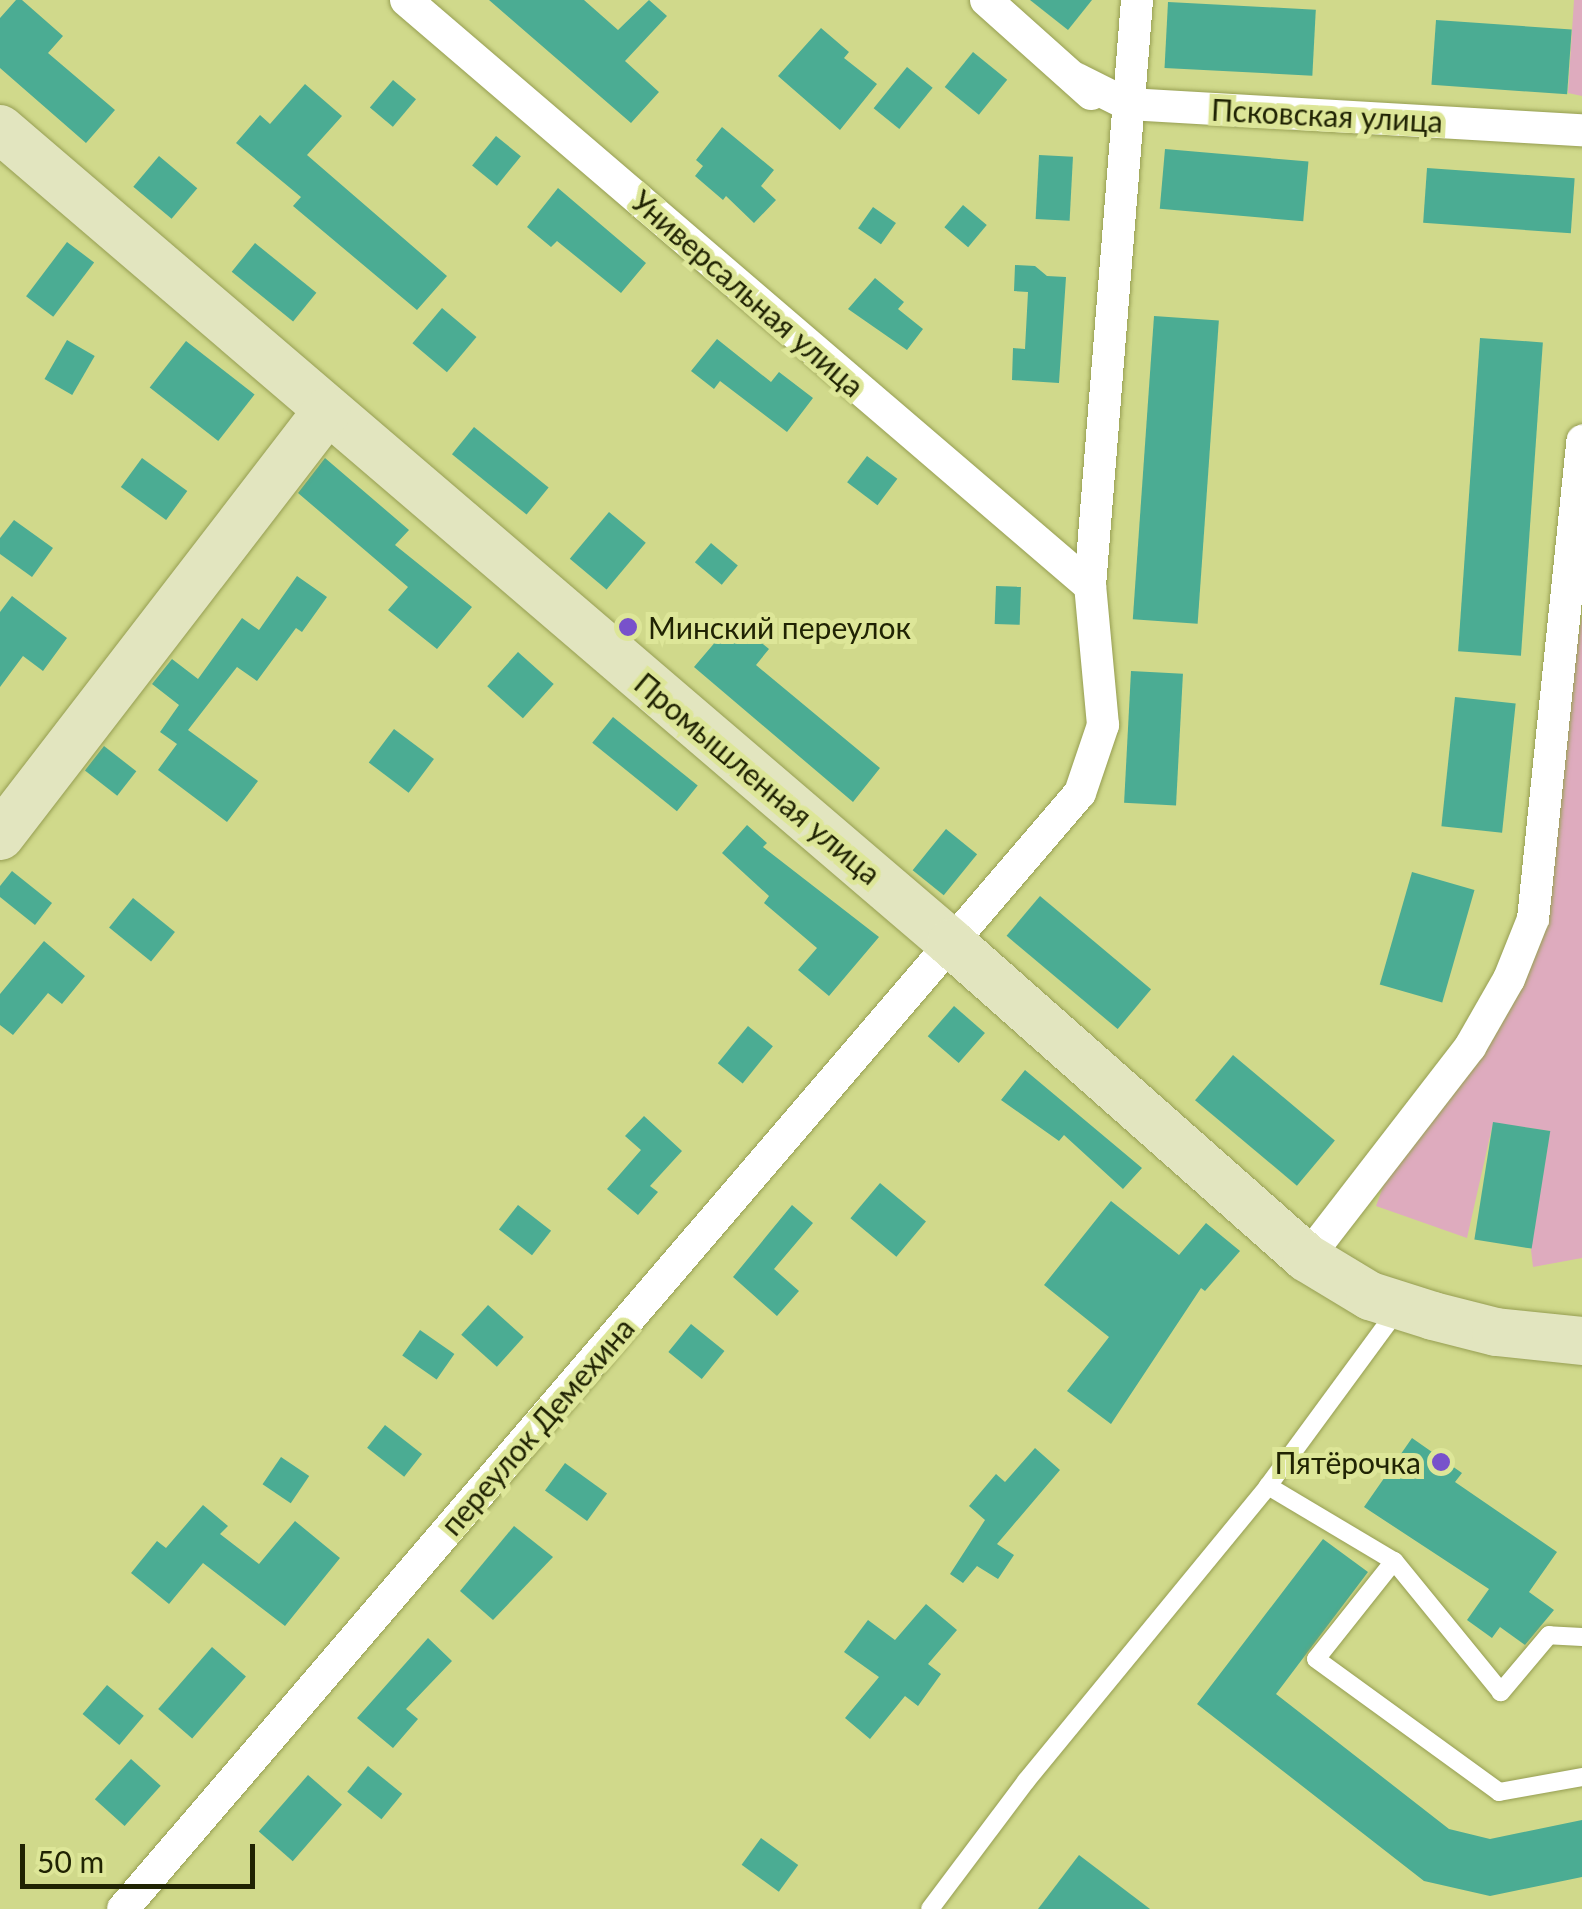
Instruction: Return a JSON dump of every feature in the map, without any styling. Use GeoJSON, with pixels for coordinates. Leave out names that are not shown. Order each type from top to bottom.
{"type":"FeatureCollection","features":[{"type":"Feature","properties":{"kind":"main road","name":"Промышленная улица"},"geometry":{"type":"LineString","coordinates":[[0,128],[952,943],[1307,1258],[1370,1296],[1401,1306],[1496,1332],[1575,1333]]}},
{"type":"Feature","properties":{"kind":"main road"},"geometry":{"type":"LineString","coordinates":[[0,836],[326,410]]}},
{"type":"Feature","properties":{"kind":"street","name":"Универсальная улица"},"geometry":{"type":"LineString","coordinates":[[406,0],[1090,586]]}},
{"type":"Feature","properties":{"kind":"street","name":"Псковская улица"},"geometry":{"type":"LineString","coordinates":[[986,0],[1128,119],[1582,130]]}},
{"type":"Feature","properties":{"kind":"street"},"geometry":{"type":"LineString","coordinates":[[952,943],[1080,793],[1103,724],[1090,586],[1137,0]]}},
{"type":"Feature","properties":{"kind":"street"},"geometry":{"type":"LineString","coordinates":[[1307,1258],[1470,1047],[1509,979],[1533,918],[1582,441]]}},
{"type":"Feature","properties":{"kind":"street","name":"переулок Демехина"},"geometry":{"type":"LineString","coordinates":[[123,1909],[952,943]]}},
{"type":"Feature","properties":{"kind":"lane"},"geometry":{"type":"LineString","coordinates":[[930,1909],[1026,1780],[1268,1486],[1401,1306]]}},
{"type":"Feature","properties":{"kind":"lane"},"geometry":{"type":"LineString","coordinates":[[1268,1486],[1394,1561],[1500,1692],[1549,1635],[1582,1638]]}},
{"type":"Feature","properties":{"kind":"lane"},"geometry":{"type":"LineString","coordinates":[[1394,1561],[1316,1659],[1499,1792],[1582,1778]]}},
{"type":"Feature","properties":{"kind":"shaded area"},"geometry":{"type":"Polygon","coordinates":[[[1574,0],[1582,0],[1582,96],[1568,93],[1574,0]]]}},
{"type":"Feature","properties":{"kind":"shaded area"},"geometry":{"type":"Polygon","coordinates":[[[1582,616],[1582,1258],[1533,1267],[1531,1250],[1550,1131],[1493,1123],[1467,1238],[1376,1206],[1385,1181],[1445,1104],[1520,986],[1582,616]]]}},
{"type":"Feature","properties":{"kind":"building"},"geometry":{"type":"Polygon","coordinates":[[[16,0],[22,0],[63,36],[48,53],[115,110],[86,143],[0,68],[0,18],[16,0]]]}},
{"type":"Feature","properties":{"kind":"building"},"geometry":{"type":"Polygon","coordinates":[[[489,0],[584,0],[618,30],[649,0],[667,16],[625,61],[659,92],[631,123],[489,0]]]}},
{"type":"Feature","properties":{"kind":"building"},"geometry":{"type":"Polygon","coordinates":[[[1030,0],[1092,0],[1068,30],[1030,0]]]}},
{"type":"Feature","properties":{"kind":"building"},"geometry":{"type":"Polygon","coordinates":[[[1168,2],[1316,10],[1312,76],[1165,68],[1168,2]]]}},
{"type":"Feature","properties":{"kind":"building"},"geometry":{"type":"Polygon","coordinates":[[[1436,20],[1572,29],[1567,94],[1431,85],[1436,20]]]}},
{"type":"Feature","properties":{"kind":"building"},"geometry":{"type":"Polygon","coordinates":[[[821,28],[849,52],[844,58],[877,84],[840,130],[778,76],[821,28]]]}},
{"type":"Feature","properties":{"kind":"building"},"geometry":{"type":"Polygon","coordinates":[[[973,52],[1007,80],[979,115],[945,87],[973,52]]]}},
{"type":"Feature","properties":{"kind":"building"},"geometry":{"type":"Polygon","coordinates":[[[907,67],[933,88],[899,129],[874,108],[907,67]]]}},
{"type":"Feature","properties":{"kind":"building"},"geometry":{"type":"Polygon","coordinates":[[[393,80],[416,99],[393,127],[370,108],[393,80]]]}},
{"type":"Feature","properties":{"kind":"building"},"geometry":{"type":"Polygon","coordinates":[[[305,84],[342,116],[307,155],[447,276],[417,310],[293,206],[301,197],[236,143],[260,115],[270,124],[305,84]]]}},
{"type":"Feature","properties":{"kind":"building"},"geometry":{"type":"Polygon","coordinates":[[[722,127],[774,170],[761,186],[776,200],[754,223],[726,196],[723,200],[695,176],[703,166],[696,160],[722,127]]]}},
{"type":"Feature","properties":{"kind":"building"},"geometry":{"type":"Polygon","coordinates":[[[496,136],[521,156],[497,186],[472,166],[496,136]]]}},
{"type":"Feature","properties":{"kind":"building"},"geometry":{"type":"Polygon","coordinates":[[[1165,149],[1308,162],[1303,221],[1160,209],[1165,149]]]}},
{"type":"Feature","properties":{"kind":"building"},"geometry":{"type":"Polygon","coordinates":[[[1039,155],[1073,157],[1070,221],[1036,219],[1039,155]]]}},
{"type":"Feature","properties":{"kind":"building"},"geometry":{"type":"Polygon","coordinates":[[[159,156],[197,188],[172,219],[133,187],[159,156]]]}},
{"type":"Feature","properties":{"kind":"building"},"geometry":{"type":"Polygon","coordinates":[[[1427,168],[1575,178],[1571,233],[1423,223],[1427,168]]]}},
{"type":"Feature","properties":{"kind":"building"},"geometry":{"type":"Polygon","coordinates":[[[558,188],[646,263],[621,293],[557,241],[551,247],[527,227],[558,188]]]}},
{"type":"Feature","properties":{"kind":"building"},"geometry":{"type":"Polygon","coordinates":[[[963,205],[987,225],[968,247],[944,227],[963,205]]]}},
{"type":"Feature","properties":{"kind":"building"},"geometry":{"type":"Polygon","coordinates":[[[873,207],[896,223],[881,244],[858,228],[873,207]]]}},
{"type":"Feature","properties":{"kind":"building"},"geometry":{"type":"Polygon","coordinates":[[[67,242],[94,262],[53,317],[26,296],[67,242]]]}},
{"type":"Feature","properties":{"kind":"building"},"geometry":{"type":"Polygon","coordinates":[[[255,243],[316,293],[293,321],[232,272],[255,243]]]}},
{"type":"Feature","properties":{"kind":"building"},"geometry":{"type":"Polygon","coordinates":[[[1015,265],[1035,266],[1047,276],[1066,277],[1059,383],[1012,380],[1013,348],[1025,349],[1028,292],[1014,291],[1015,265]]]}},
{"type":"Feature","properties":{"kind":"building"},"geometry":{"type":"Polygon","coordinates":[[[875,278],[904,302],[898,309],[923,329],[907,350],[848,309],[875,278]]]}},
{"type":"Feature","properties":{"kind":"building"},"geometry":{"type":"Polygon","coordinates":[[[442,308],[476,337],[447,372],[412,343],[442,308]]]}},
{"type":"Feature","properties":{"kind":"building"},"geometry":{"type":"Polygon","coordinates":[[[1154,316],[1219,321],[1198,624],[1133,619],[1154,316]]]}},
{"type":"Feature","properties":{"kind":"building"},"geometry":{"type":"Polygon","coordinates":[[[1480,338],[1543,342],[1521,656],[1458,651],[1480,338]]]}},
{"type":"Feature","properties":{"kind":"building"},"geometry":{"type":"Polygon","coordinates":[[[717,339],[771,382],[779,372],[813,398],[787,432],[720,381],[714,389],[691,371],[717,339]]]}},
{"type":"Feature","properties":{"kind":"building"},"geometry":{"type":"Polygon","coordinates":[[[67,340],[95,356],[72,395],[44,379],[67,340]]]}},
{"type":"Feature","properties":{"kind":"building"},"geometry":{"type":"Polygon","coordinates":[[[186,341],[255,395],[218,441],[150,387],[186,341]]]}},
{"type":"Feature","properties":{"kind":"building"},"geometry":{"type":"Polygon","coordinates":[[[474,427],[549,487],[527,515],[452,454],[474,427]]]}},
{"type":"Feature","properties":{"kind":"building"},"geometry":{"type":"Polygon","coordinates":[[[867,456],[897,479],[877,505],[847,482],[867,456]]]}},
{"type":"Feature","properties":{"kind":"building"},"geometry":{"type":"Polygon","coordinates":[[[142,458],[187,491],[166,520],[121,487],[142,458]]]}},
{"type":"Feature","properties":{"kind":"building"},"geometry":{"type":"Polygon","coordinates":[[[325,458],[409,530],[395,545],[472,607],[437,649],[388,610],[408,587],[298,493],[325,458]]]}},
{"type":"Feature","properties":{"kind":"building"},"geometry":{"type":"Polygon","coordinates":[[[609,512],[646,543],[607,590],[570,559],[609,512]]]}},
{"type":"Feature","properties":{"kind":"building"},"geometry":{"type":"Polygon","coordinates":[[[14,520],[53,548],[32,577],[0,554],[0,538],[14,520]]]}},
{"type":"Feature","properties":{"kind":"building"},"geometry":{"type":"Polygon","coordinates":[[[711,543],[738,565],[722,585],[695,562],[711,543]]]}},
{"type":"Feature","properties":{"kind":"building"},"geometry":{"type":"Polygon","coordinates":[[[297,576],[327,597],[302,632],[296,628],[257,681],[237,667],[188,730],[258,781],[227,822],[158,770],[177,744],[160,732],[179,705],[152,684],[172,659],[198,679],[242,618],[259,630],[297,576]]]}},
{"type":"Feature","properties":{"kind":"building"},"geometry":{"type":"Polygon","coordinates":[[[996,586],[1021,587],[1020,625],[995,624],[996,586]]]}},
{"type":"Feature","properties":{"kind":"building"},"geometry":{"type":"Polygon","coordinates":[[[12,596],[67,638],[43,671],[23,656],[0,687],[0,612],[12,596]]]}},
{"type":"Feature","properties":{"kind":"building"},"geometry":{"type":"Polygon","coordinates":[[[734,620],[769,649],[756,665],[880,768],[853,802],[694,667],[734,620]]]}},
{"type":"Feature","properties":{"kind":"building"},"geometry":{"type":"Polygon","coordinates":[[[518,652],[554,684],[523,718],[487,686],[518,652]]]}},
{"type":"Feature","properties":{"kind":"building"},"geometry":{"type":"Polygon","coordinates":[[[1131,671],[1183,674],[1176,806],[1124,803],[1131,671]]]}},
{"type":"Feature","properties":{"kind":"building"},"geometry":{"type":"Polygon","coordinates":[[[1455,697],[1516,703],[1502,833],[1441,826],[1455,697]]]}},
{"type":"Feature","properties":{"kind":"building"},"geometry":{"type":"Polygon","coordinates":[[[613,717],[698,786],[677,811],[592,743],[613,717]]]}},
{"type":"Feature","properties":{"kind":"building"},"geometry":{"type":"Polygon","coordinates":[[[394,729],[434,759],[409,793],[369,763],[394,729]]]}},
{"type":"Feature","properties":{"kind":"building"},"geometry":{"type":"Polygon","coordinates":[[[104,746],[136,771],[117,796],[85,770],[104,746]]]}},
{"type":"Feature","properties":{"kind":"building"},"geometry":{"type":"Polygon","coordinates":[[[747,825],[767,843],[763,847],[879,937],[829,996],[798,970],[817,948],[764,903],[769,896],[722,853],[747,825]]]}},
{"type":"Feature","properties":{"kind":"building"},"geometry":{"type":"Polygon","coordinates":[[[946,829],[977,854],[944,895],[913,870],[946,829]]]}},
{"type":"Feature","properties":{"kind":"building"},"geometry":{"type":"Polygon","coordinates":[[[12,871],[52,903],[35,925],[0,897],[0,886],[12,871]]]}},
{"type":"Feature","properties":{"kind":"building"},"geometry":{"type":"Polygon","coordinates":[[[1412,872],[1474,890],[1442,1002],[1380,984],[1412,872]]]}},
{"type":"Feature","properties":{"kind":"building"},"geometry":{"type":"Polygon","coordinates":[[[1040,896],[1151,989],[1118,1029],[1007,936],[1040,896]]]}},
{"type":"Feature","properties":{"kind":"building"},"geometry":{"type":"Polygon","coordinates":[[[133,898],[175,932],[151,962],[109,928],[133,898]]]}},
{"type":"Feature","properties":{"kind":"building"},"geometry":{"type":"Polygon","coordinates":[[[44,941],[85,976],[62,1004],[48,993],[13,1035],[0,1025],[0,994],[44,941]]]}},
{"type":"Feature","properties":{"kind":"building"},"geometry":{"type":"Polygon","coordinates":[[[954,1006],[985,1033],[959,1063],[928,1036],[954,1006]]]}},
{"type":"Feature","properties":{"kind":"building"},"geometry":{"type":"Polygon","coordinates":[[[748,1026],[773,1046],[743,1083],[718,1063],[748,1026]]]}},
{"type":"Feature","properties":{"kind":"building"},"geometry":{"type":"Polygon","coordinates":[[[1233,1055],[1335,1140],[1297,1186],[1195,1100],[1233,1055]]]}},
{"type":"Feature","properties":{"kind":"building"},"geometry":{"type":"Polygon","coordinates":[[[1025,1070],[1142,1168],[1123,1189],[1064,1135],[1059,1141],[1001,1100],[1025,1070]]]}},
{"type":"Feature","properties":{"kind":"building"},"geometry":{"type":"Polygon","coordinates":[[[644,1116],[682,1151],[650,1186],[658,1192],[638,1215],[607,1189],[641,1150],[625,1136],[644,1116]]]}},
{"type":"Feature","properties":{"kind":"building"},"geometry":{"type":"Polygon","coordinates":[[[1493,1122],[1550,1131],[1532,1249],[1474,1240],[1493,1122]]]}},
{"type":"Feature","properties":{"kind":"building"},"geometry":{"type":"Polygon","coordinates":[[[880,1183],[926,1222],[896,1257],[850,1218],[880,1183]]]}},
{"type":"Feature","properties":{"kind":"building"},"geometry":{"type":"Polygon","coordinates":[[[1111,1201],[1179,1255],[1206,1223],[1240,1251],[1205,1291],[1201,1288],[1111,1424],[1067,1391],[1109,1337],[1044,1285],[1111,1201]]]}},
{"type":"Feature","properties":{"kind":"building"},"geometry":{"type":"Polygon","coordinates":[[[518,1205],[551,1231],[532,1255],[499,1229],[518,1205]]]}},
{"type":"Feature","properties":{"kind":"building"},"geometry":{"type":"Polygon","coordinates":[[[792,1205],[813,1223],[774,1269],[799,1291],[777,1316],[733,1277],[792,1205]]]}},
{"type":"Feature","properties":{"kind":"building"},"geometry":{"type":"Polygon","coordinates":[[[488,1305],[524,1337],[497,1367],[461,1335],[488,1305]]]}},
{"type":"Feature","properties":{"kind":"building"},"geometry":{"type":"Polygon","coordinates":[[[691,1324],[724,1351],[702,1379],[668,1352],[691,1324]]]}},
{"type":"Feature","properties":{"kind":"building"},"geometry":{"type":"Polygon","coordinates":[[[420,1330],[454,1354],[437,1379],[402,1355],[420,1330]]]}},
{"type":"Feature","properties":{"kind":"building"},"geometry":{"type":"Polygon","coordinates":[[[385,1425],[422,1454],[404,1477],[367,1448],[385,1425]]]}},
{"type":"Feature","properties":{"kind":"building"},"geometry":{"type":"Polygon","coordinates":[[[1412,1438],[1462,1473],[1455,1482],[1557,1552],[1529,1592],[1554,1610],[1525,1645],[1500,1627],[1492,1638],[1467,1620],[1489,1589],[1364,1507],[1412,1438]]]}},
{"type":"Feature","properties":{"kind":"building"},"geometry":{"type":"Polygon","coordinates":[[[1035,1448],[1060,1470],[997,1544],[1014,1555],[998,1579],[977,1566],[963,1583],[950,1574],[985,1520],[969,1506],[996,1474],[1005,1482],[1035,1448]]]}},
{"type":"Feature","properties":{"kind":"building"},"geometry":{"type":"Polygon","coordinates":[[[281,1457],[309,1476],[291,1503],[263,1484],[281,1457]]]}},
{"type":"Feature","properties":{"kind":"building"},"geometry":{"type":"Polygon","coordinates":[[[565,1463],[607,1494],[587,1521],[545,1491],[565,1463]]]}},
{"type":"Feature","properties":{"kind":"building"},"geometry":{"type":"Polygon","coordinates":[[[203,1505],[228,1526],[220,1534],[259,1564],[295,1521],[340,1558],[285,1626],[203,1563],[169,1604],[131,1573],[157,1541],[166,1548],[203,1505]]]}},
{"type":"Feature","properties":{"kind":"building"},"geometry":{"type":"Polygon","coordinates":[[[514,1526],[553,1557],[493,1620],[460,1591],[514,1526]]]}},
{"type":"Feature","properties":{"kind":"building"},"geometry":{"type":"Polygon","coordinates":[[[1323,1539],[1368,1572],[1276,1694],[1449,1829],[1490,1839],[1582,1820],[1582,1877],[1490,1896],[1424,1881],[1197,1704],[1323,1539]]]}},
{"type":"Feature","properties":{"kind":"building"},"geometry":{"type":"Polygon","coordinates":[[[926,1604],[957,1630],[928,1664],[941,1674],[918,1706],[905,1696],[870,1739],[845,1718],[879,1677],[844,1652],[868,1620],[895,1640],[926,1604]]]}},
{"type":"Feature","properties":{"kind":"building"},"geometry":{"type":"Polygon","coordinates":[[[428,1638],[452,1661],[406,1709],[418,1719],[393,1748],[357,1718],[428,1638]]]}},
{"type":"Feature","properties":{"kind":"building"},"geometry":{"type":"Polygon","coordinates":[[[212,1647],[246,1677],[192,1738],[158,1709],[212,1647]]]}},
{"type":"Feature","properties":{"kind":"building"},"geometry":{"type":"Polygon","coordinates":[[[107,1685],[144,1716],[119,1745],[83,1714],[107,1685]]]}},
{"type":"Feature","properties":{"kind":"building"},"geometry":{"type":"Polygon","coordinates":[[[131,1759],[161,1786],[125,1826],[95,1799],[131,1759]]]}},
{"type":"Feature","properties":{"kind":"building"},"geometry":{"type":"Polygon","coordinates":[[[368,1766],[402,1794],[381,1819],[347,1792],[368,1766]]]}},
{"type":"Feature","properties":{"kind":"building"},"geometry":{"type":"Polygon","coordinates":[[[308,1775],[342,1805],[293,1861],[259,1832],[308,1775]]]}},
{"type":"Feature","properties":{"kind":"building"},"geometry":{"type":"Polygon","coordinates":[[[761,1838],[798,1865],[779,1892],[742,1865],[761,1838]]]}},
{"type":"Feature","properties":{"kind":"building"},"geometry":{"type":"Polygon","coordinates":[[[1079,1855],[1150,1909],[1038,1909],[1079,1855]]]}},
{"type":"Feature","properties":{"kind":"place","name":"Минский переулок"},"geometry":{"type":"Point","coordinates":[628,627]}},
{"type":"Feature","properties":{"kind":"place","name":"Пятёрочка"},"geometry":{"type":"Point","coordinates":[1441,1462]}}]}
